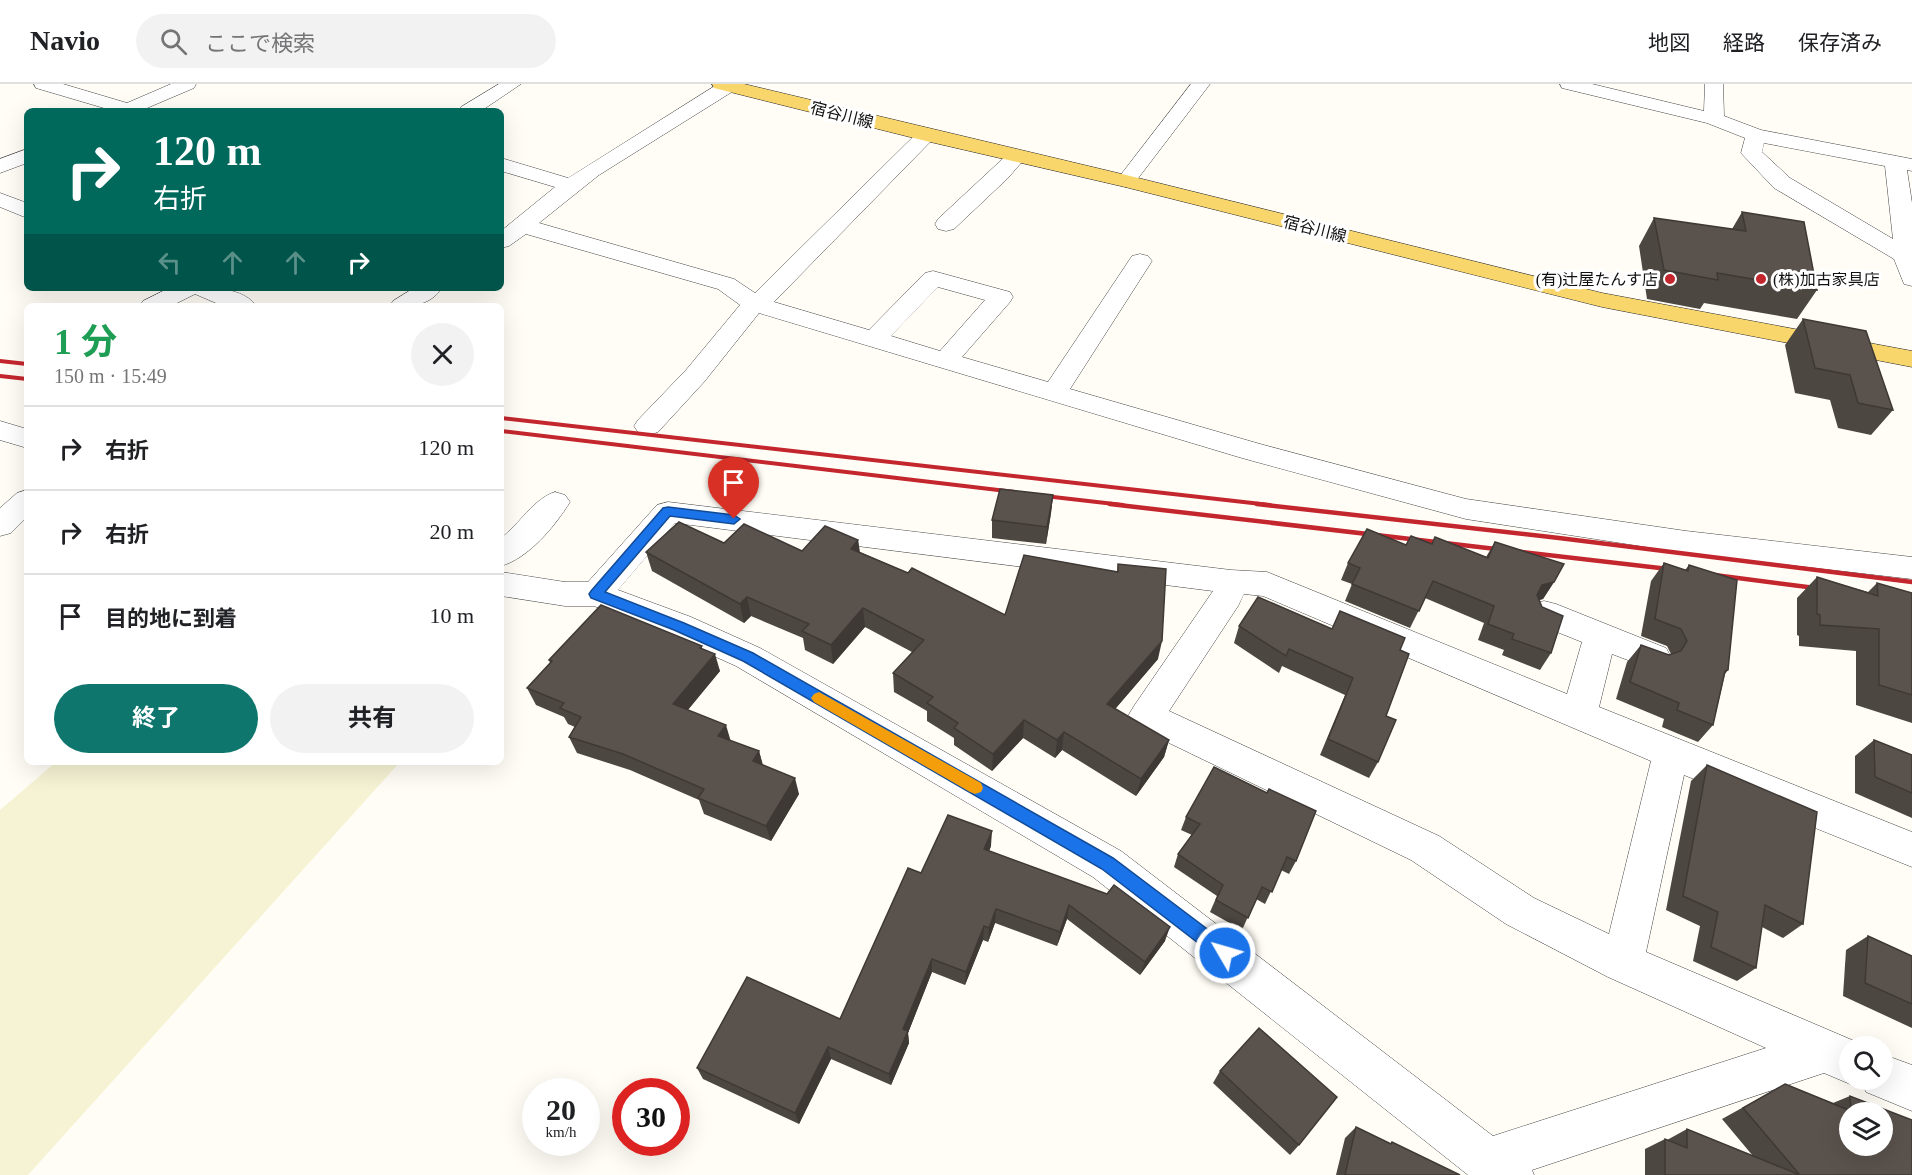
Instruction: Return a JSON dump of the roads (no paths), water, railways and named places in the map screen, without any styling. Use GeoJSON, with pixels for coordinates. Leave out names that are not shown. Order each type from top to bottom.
{"type":"FeatureCollection","features":[{"type":"Feature","properties":{"kind":"main road","name":"宿谷川線"},"geometry":{"type":"LineString","coordinates":[[740,86],[926,135],[1126,181],[1602,300],[1912,359]]}},
{"type":"Feature","properties":{"kind":"street"},"geometry":{"type":"LineString","coordinates":[[43,84],[120,108]]}},
{"type":"Feature","properties":{"kind":"street"},"geometry":{"type":"LineString","coordinates":[[131,108],[187,84]]}},
{"type":"Feature","properties":{"kind":"street"},"geometry":{"type":"LineString","coordinates":[[473,108],[512,84]]}},
{"type":"Feature","properties":{"kind":"street"},"geometry":{"type":"LineString","coordinates":[[1126,181],[1201,84]]}},
{"type":"Feature","properties":{"kind":"street"},"geometry":{"type":"LineString","coordinates":[[1569,84],[1714,119],[1756,135],[1904,164],[1905,256],[1912,279]]}},
{"type":"Feature","properties":{"kind":"street"},"geometry":{"type":"LineString","coordinates":[[1714,84],[1714,119]]}},
{"type":"Feature","properties":{"kind":"street"},"geometry":{"type":"LineString","coordinates":[[504,239],[524,226],[570,186],[609,158],[740,86]]}},
{"type":"Feature","properties":{"kind":"street"},"geometry":{"type":"LineString","coordinates":[[648,426],[695,376],[751,307],[757,305],[926,135]]}},
{"type":"Feature","properties":{"kind":"street"},"geometry":{"type":"LineString","coordinates":[[1756,135],[1751,153],[1782,183],[1905,256]]}},
{"type":"Feature","properties":{"kind":"street"},"geometry":{"type":"LineString","coordinates":[[0,167],[24,156]]}},
{"type":"Feature","properties":{"kind":"street"},"geometry":{"type":"LineString","coordinates":[[946,224],[974,196],[997,180],[1017,156]]}},
{"type":"Feature","properties":{"kind":"street"},"geometry":{"type":"LineString","coordinates":[[504,165],[570,186]]}},
{"type":"Feature","properties":{"kind":"street"},"geometry":{"type":"LineString","coordinates":[[0,200],[24,211]]}},
{"type":"Feature","properties":{"kind":"street"},"geometry":{"type":"LineString","coordinates":[[524,226],[726,284],[757,305],[1252,451],[1466,509],[1686,542],[1912,568]]}},
{"type":"Feature","properties":{"kind":"street"},"geometry":{"type":"LineString","coordinates":[[1054,393],[1140,261]]}},
{"type":"Feature","properties":{"kind":"street"},"geometry":{"type":"LineString","coordinates":[[874,339],[933,278],[1000,297],[946,360]]}},
{"type":"Feature","properties":{"kind":"street"},"geometry":{"type":"LineString","coordinates":[[158,303],[182,291]]}},
{"type":"Feature","properties":{"kind":"street"},"geometry":{"type":"LineString","coordinates":[[208,291],[237,303]]}},
{"type":"Feature","properties":{"kind":"street"},"geometry":{"type":"LineString","coordinates":[[407,303],[425,291]]}},
{"type":"Feature","properties":{"kind":"street"},"geometry":{"type":"LineString","coordinates":[[0,430],[24,438]]}},
{"type":"Feature","properties":{"kind":"street"},"geometry":{"type":"LineString","coordinates":[[504,553],[526,535],[555,502]]}},
{"type":"Feature","properties":{"kind":"street"},"geometry":{"type":"LineString","coordinates":[[0,527],[24,503]]}},
{"type":"Feature","properties":{"kind":"street"},"geometry":{"type":"LineString","coordinates":[[596,594],[668,512],[1231,582],[1267,584],[1671,753],[1912,850]]}},
{"type":"Feature","properties":{"kind":"street"},"geometry":{"type":"LineString","coordinates":[[0,527],[24,530]]}},
{"type":"Feature","properties":{"kind":"street"},"geometry":{"type":"LineString","coordinates":[[1231,582],[1227,598],[1146,716],[1425,848],[1520,911],[1623,963],[1837,1056]]}},
{"type":"Feature","properties":{"kind":"street"},"geometry":{"type":"LineString","coordinates":[[504,584],[565,594],[596,594],[679,626],[748,657],[1107,864],[1499,1168],[1837,1056]]}},
{"type":"Feature","properties":{"kind":"street"},"geometry":{"type":"LineString","coordinates":[[1544,614],[1654,657]]}},
{"type":"Feature","properties":{"kind":"street"},"geometry":{"type":"LineString","coordinates":[[1579,715],[1600,636]]}},
{"type":"Feature","properties":{"kind":"street"},"geometry":{"type":"LineString","coordinates":[[1623,963],[1671,753]]}},
{"type":"Feature","properties":{"kind":"street"},"geometry":{"type":"LineString","coordinates":[[1893,1080],[1912,1088]]}},
{"type":"Feature","properties":{"kind":"railway"},"geometry":{"type":"LineString","coordinates":[[0,361],[24,364]]}},
{"type":"Feature","properties":{"kind":"railway"},"geometry":{"type":"LineString","coordinates":[[0,376],[24,379]]}},
{"type":"Feature","properties":{"kind":"railway"},"geometry":{"type":"LineString","coordinates":[[504,418],[1270,505]]}},
{"type":"Feature","properties":{"kind":"railway"},"geometry":{"type":"LineString","coordinates":[[504,431],[1015,492]]}},
{"type":"Feature","properties":{"kind":"railway"},"geometry":{"type":"LineString","coordinates":[[1036,495],[1123,505]]}},
{"type":"Feature","properties":{"kind":"railway"},"geometry":{"type":"LineString","coordinates":[[1110,504],[1677,570]]}},
{"type":"Feature","properties":{"kind":"railway"},"geometry":{"type":"LineString","coordinates":[[1257,504],[1559,538],[1912,582]]}},
{"type":"Feature","properties":{"kind":"railway"},"geometry":{"type":"LineString","coordinates":[[1707,574],[1823,589]]}},
{"type":"Feature","properties":{"kind":"place","name":"(有)辻屋たんす店"},"geometry":{"type":"Point","coordinates":[1670,279]}},
{"type":"Feature","properties":{"kind":"place","name":"(株)加古家具店"},"geometry":{"type":"Point","coordinates":[1761,279]}}]}
